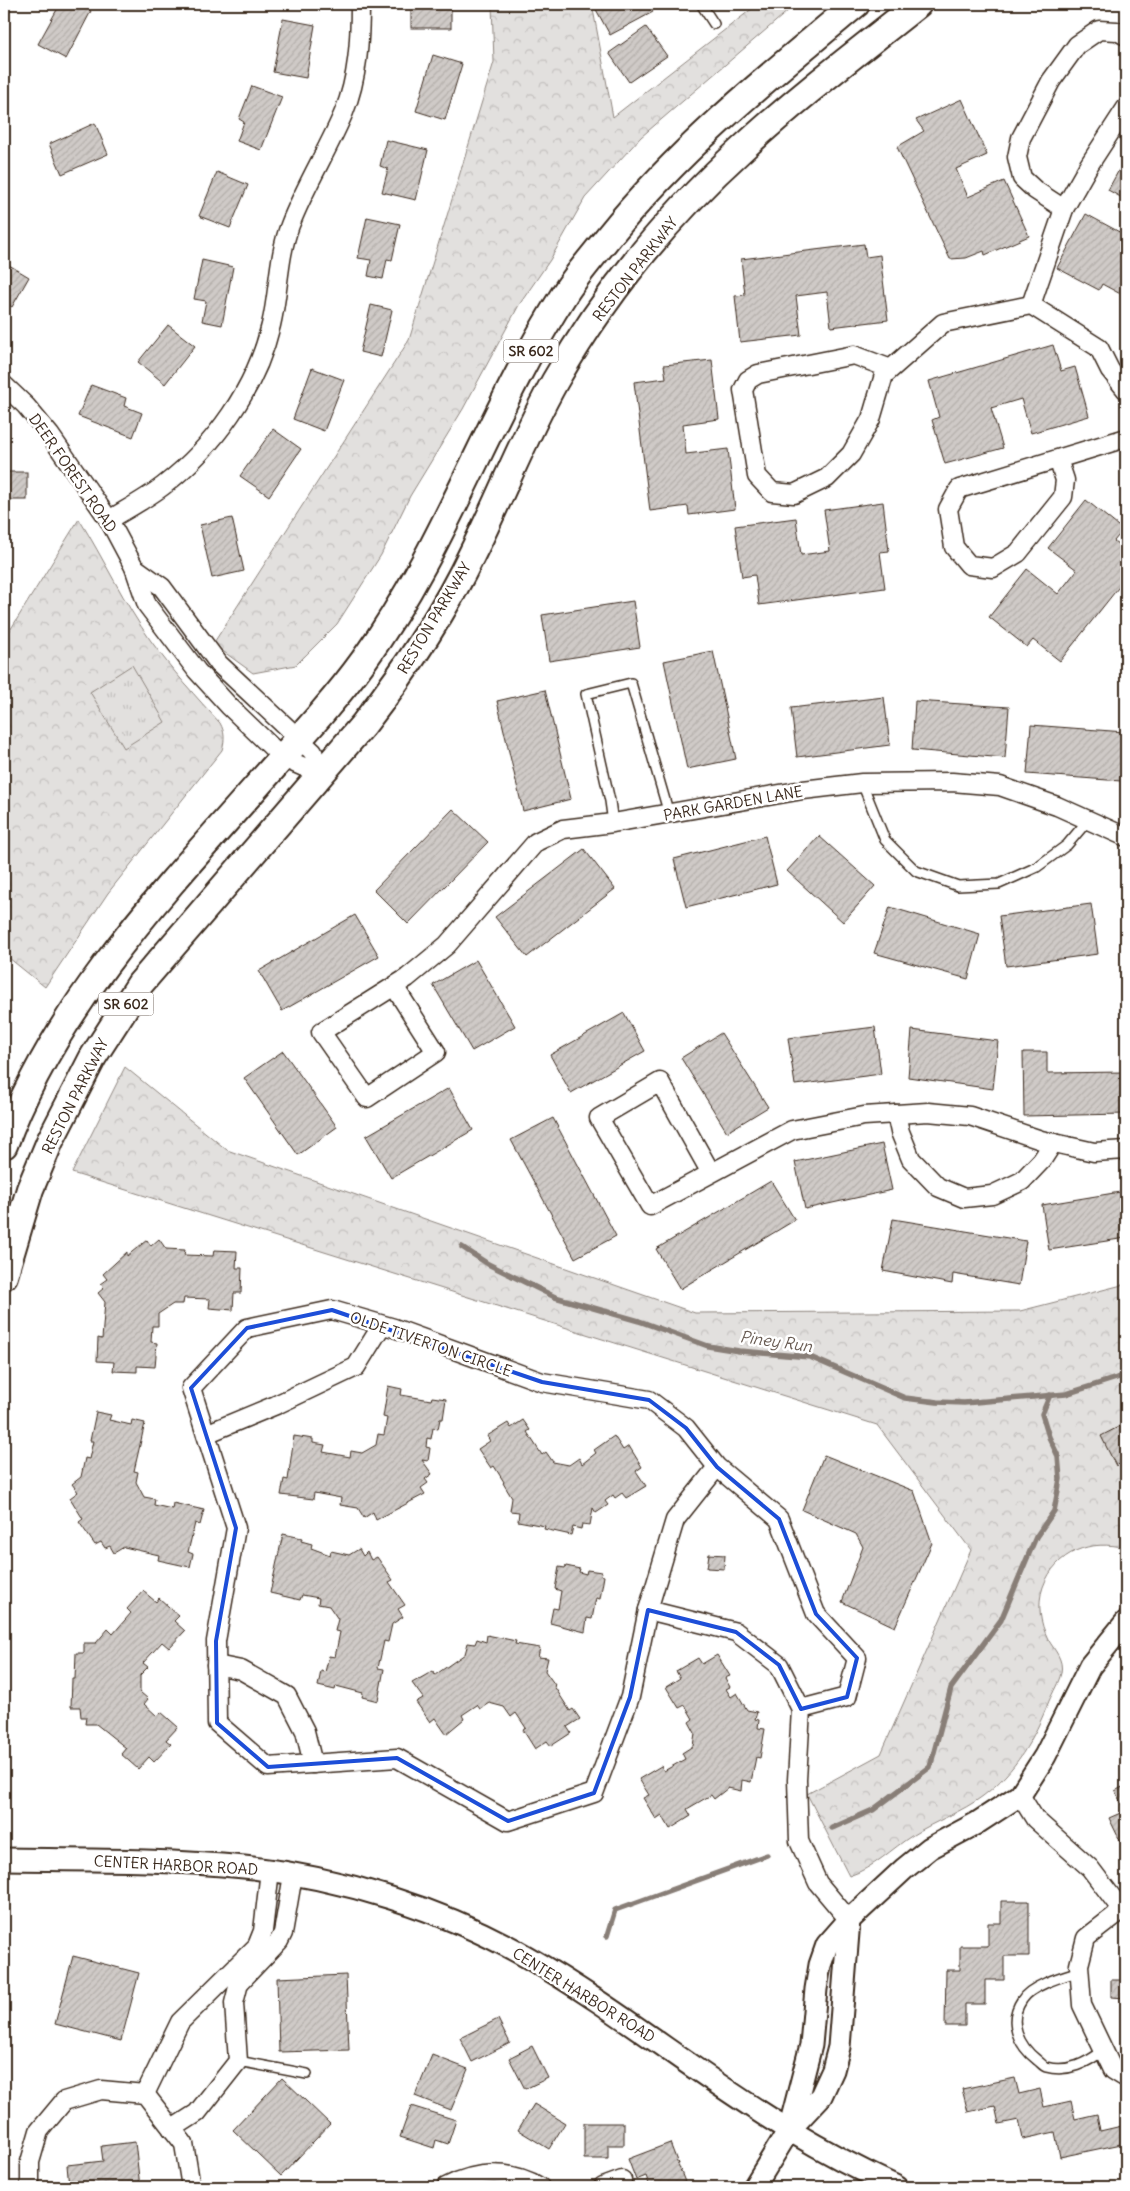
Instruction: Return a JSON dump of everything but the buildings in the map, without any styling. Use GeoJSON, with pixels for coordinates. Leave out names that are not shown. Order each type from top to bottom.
{"type":"FeatureCollection","features":[{"type":"Feature","properties":{"kind":"main road","name":"SR 602"},"geometry":{"type":"LineString","coordinates":[[4,1146],[34,1078],[95,978],[141,919],[291,749],[364,660],[416,578],[513,383],[548,321],[586,264],[632,206],[683,153],[737,104],[856,4]]}},
{"type":"Feature","properties":{"kind":"main road","name":"RESTON PARKWAY"},"geometry":{"type":"LineString","coordinates":[[4,1276],[30,1189],[50,1141],[93,1056],[140,984],[364,724],[385,696],[451,593],[473,554],[554,382],[621,281],[665,227],[742,148],[918,4]]}},
{"type":"Feature","properties":{"kind":"street"},"geometry":{"type":"LineString","coordinates":[[109,520],[164,485],[192,459],[222,426],[238,404],[254,376],[267,341],[276,306],[281,263],[288,231],[299,202],[317,170],[345,110],[355,76],[360,36],[360,4]]}},
{"type":"Feature","properties":{"kind":"street"},"geometry":{"type":"LineString","coordinates":[[1064,209],[1035,190],[1022,178],[1017,158],[1021,138],[1051,82],[1077,45],[1099,30],[1117,31],[1126,36]]}},
{"type":"Feature","properties":{"kind":"street"},"geometry":{"type":"LineString","coordinates":[[1031,305],[1064,209],[1089,165],[1126,108]]}},
{"type":"Feature","properties":{"kind":"street"},"geometry":{"type":"LineString","coordinates":[[891,369],[854,355],[758,374],[748,380],[743,390],[757,476],[772,492],[794,494],[827,478],[851,454],[871,418],[884,375],[891,369],[943,323],[1031,305],[1099,348],[1110,370],[1126,390]]}},
{"type":"Feature","properties":{"kind":"street","name":"DEER FOREST ROAD"},"geometry":{"type":"LineString","coordinates":[[4,386],[26,406],[50,435],[109,520],[134,567],[147,605],[197,672],[229,706],[291,749],[320,774]]}},
{"type":"Feature","properties":{"kind":"street"},"geometry":{"type":"LineString","coordinates":[[1058,459],[1065,480],[1063,497],[1018,553],[993,568],[969,565],[954,547],[948,509],[959,489],[1126,438]]}},
{"type":"Feature","properties":{"kind":"street","name":"DEER FOREST ROAD"},"geometry":{"type":"LineString","coordinates":[[134,567],[162,587],[219,664],[291,749],[313,752],[320,774]]}},
{"type":"Feature","properties":{"kind":"street","name":"PARK GARDEN LANE"},"geometry":{"type":"LineString","coordinates":[[394,986],[436,1052],[367,1098],[322,1032],[394,986],[448,945],[536,842],[563,829],[669,814],[803,790],[862,783],[952,782],[1000,786],[1089,819],[1126,837]]}},
{"type":"Feature","properties":{"kind":"street"},"geometry":{"type":"LineString","coordinates":[[711,1173],[660,1082],[600,1118],[650,1206],[792,1130],[864,1116],[928,1112],[970,1116],[1054,1143],[1094,1152],[1126,1150]]}},
{"type":"Feature","properties":{"kind":"street"},"geometry":{"type":"LineString","coordinates":[[896,1114],[900,1132],[911,1159],[938,1187],[964,1198],[992,1195],[1022,1181],[1042,1160],[1054,1143]]}},
{"type":"Feature","properties":{"kind":"street","name":"OLDE TIVERTON CIRCLE"},"geometry":{"type":"LineString","coordinates":[[717,1467],[675,1520],[648,1610],[630,1697],[594,1793],[508,1821],[398,1758],[268,1767],[217,1723],[216,1640],[236,1528],[191,1388],[246,1328],[332,1310],[382,1325],[542,1382],[649,1400],[686,1428],[717,1467],[779,1518],[816,1614],[857,1658],[847,1698],[801,1709]]}},
{"type":"Feature","properties":{"kind":"street"},"geometry":{"type":"LineString","coordinates":[[206,1434],[276,1405],[356,1367],[382,1325]]}},
{"type":"Feature","properties":{"kind":"street"},"geometry":{"type":"LineString","coordinates":[[648,1610],[736,1632],[779,1665],[801,1709],[797,1780],[799,1842],[818,1883],[849,1920],[839,2047],[833,2070],[821,2096],[789,2130],[754,2187]]}},
{"type":"Feature","properties":{"kind":"street"},"geometry":{"type":"LineString","coordinates":[[789,2130],[811,2045],[816,1990],[820,1966],[827,1945],[849,1920],[904,1869],[930,1848],[977,1823],[1020,1795],[1045,1756],[1090,1666],[1126,1622]]}},
{"type":"Feature","properties":{"kind":"street"},"geometry":{"type":"LineString","coordinates":[[216,1665],[241,1670],[287,1696],[305,1731],[313,1764]]}},
{"type":"Feature","properties":{"kind":"street"},"geometry":{"type":"LineString","coordinates":[[1020,1795],[1035,1820],[1090,1868],[1124,1908],[1086,1938],[1079,1966],[1082,2005],[1112,2070],[1126,2078]]}},
{"type":"Feature","properties":{"kind":"street","name":"CENTER HARBOR ROAD"},"geometry":{"type":"LineString","coordinates":[[4,1859],[192,1864],[270,1870],[362,1890],[434,1914],[486,1936],[526,1956],[574,1985],[789,2130],[855,2167],[897,2187]]}},
{"type":"Feature","properties":{"kind":"street"},"geometry":{"type":"LineString","coordinates":[[145,2094],[180,2022],[257,1946],[263,1931],[270,1870]]}},
{"type":"Feature","properties":{"kind":"street"},"geometry":{"type":"LineString","coordinates":[[172,2128],[197,2113],[238,2061],[234,2003],[239,1983],[279,1942],[283,1933],[294,1875]]}},
{"type":"Feature","properties":{"kind":"street"},"geometry":{"type":"LineString","coordinates":[[30,2187],[30,2162],[39,2131],[64,2101],[101,2090],[145,2094],[184,2144],[191,2187]]}},
{"type":"Feature","properties":{"kind":"street"},"geometry":{"type":"LineString","coordinates":[[446,2187],[459,2180],[492,2174],[512,2175],[540,2187]]}},
{"type":"Feature","properties":{"kind":"street"},"geometry":{"type":"LineString","coordinates":[[603,2187],[622,2180]]}},
{"type":"Feature","properties":{"kind":"lane"},"geometry":{"type":"LineString","coordinates":[[701,4],[714,24]]}},
{"type":"Feature","properties":{"kind":"lane"},"geometry":{"type":"LineString","coordinates":[[613,823],[610,801],[586,694],[631,683],[669,814]]}},
{"type":"Feature","properties":{"kind":"lane"},"geometry":{"type":"LineString","coordinates":[[862,783],[885,840],[916,871],[958,886],[999,884],[1037,867],[1067,845],[1089,819]]}},
{"type":"Feature","properties":{"kind":"lane"},"geometry":{"type":"LineString","coordinates":[[1080,1971],[1047,1981],[1022,1999],[1016,2018],[1017,2038],[1028,2053],[1046,2067],[1072,2068],[1091,2060],[1104,2050]]}},
{"type":"Feature","properties":{"kind":"lane"},"geometry":{"type":"LineString","coordinates":[[238,2061],[307,2074]]}},
{"type":"Feature","properties":{"kind":"highlighted area"},"geometry":{"type":"Polygon","coordinates":[[[332,1310],[542,1382],[649,1400],[686,1428],[717,1467],[779,1519],[816,1614],[857,1658],[847,1697],[801,1709],[779,1665],[736,1632],[648,1610],[630,1697],[594,1793],[508,1821],[397,1758],[268,1767],[217,1723],[216,1641],[236,1528],[191,1388],[247,1328],[332,1310]]]}},
{"type":"Feature","properties":{"kind":"green space"},"geometry":{"type":"Polygon","coordinates":[[[492,4],[592,4],[613,117],[758,4],[796,4],[641,137],[585,198],[550,260],[519,305],[463,409],[410,496],[381,555],[337,624],[296,665],[253,673],[213,644],[409,340],[494,62],[492,4]]]}},
{"type":"Feature","properties":{"kind":"green space"},"geometry":{"type":"Polygon","coordinates":[[[79,519],[141,626],[176,673],[220,723],[224,739],[222,750],[108,893],[45,987],[4,954],[4,640],[79,519]]]}},
{"type":"Feature","properties":{"kind":"green space"},"geometry":{"type":"Polygon","coordinates":[[[132,665],[165,722],[124,748],[90,692],[132,665]]]}},
{"type":"Feature","properties":{"kind":"green space"},"geometry":{"type":"Polygon","coordinates":[[[125,1067],[227,1150],[695,1313],[1020,1311],[1126,1284],[1126,1548],[1100,1545],[1076,1551],[1066,1556],[1057,1564],[1049,1575],[1041,1593],[1040,1613],[1045,1633],[1060,1659],[1062,1668],[1037,1728],[1014,1765],[995,1786],[975,1802],[921,1830],[874,1863],[849,1876],[807,1794],[881,1754],[971,1550],[877,1425],[72,1173],[125,1067]]]}},
{"type":"Feature","properties":{"kind":"waterway","name":"Piney Run"},"geometry":{"type":"LineString","coordinates":[[462,1247],[488,1264],[555,1297],[639,1321],[708,1346],[739,1351],[810,1357],[905,1398],[964,1403],[1066,1394],[1126,1375]]}},
{"type":"Feature","properties":{"kind":"waterway"},"geometry":{"type":"LineString","coordinates":[[832,1828],[873,1810],[930,1767],[951,1688],[1001,1620],[1036,1537],[1054,1511],[1060,1479],[1058,1456],[1049,1437],[1042,1414],[1050,1395]]}},
{"type":"Feature","properties":{"kind":"waterway"},"geometry":{"type":"LineString","coordinates":[[607,1936],[615,1910],[767,1855]]}}]}
